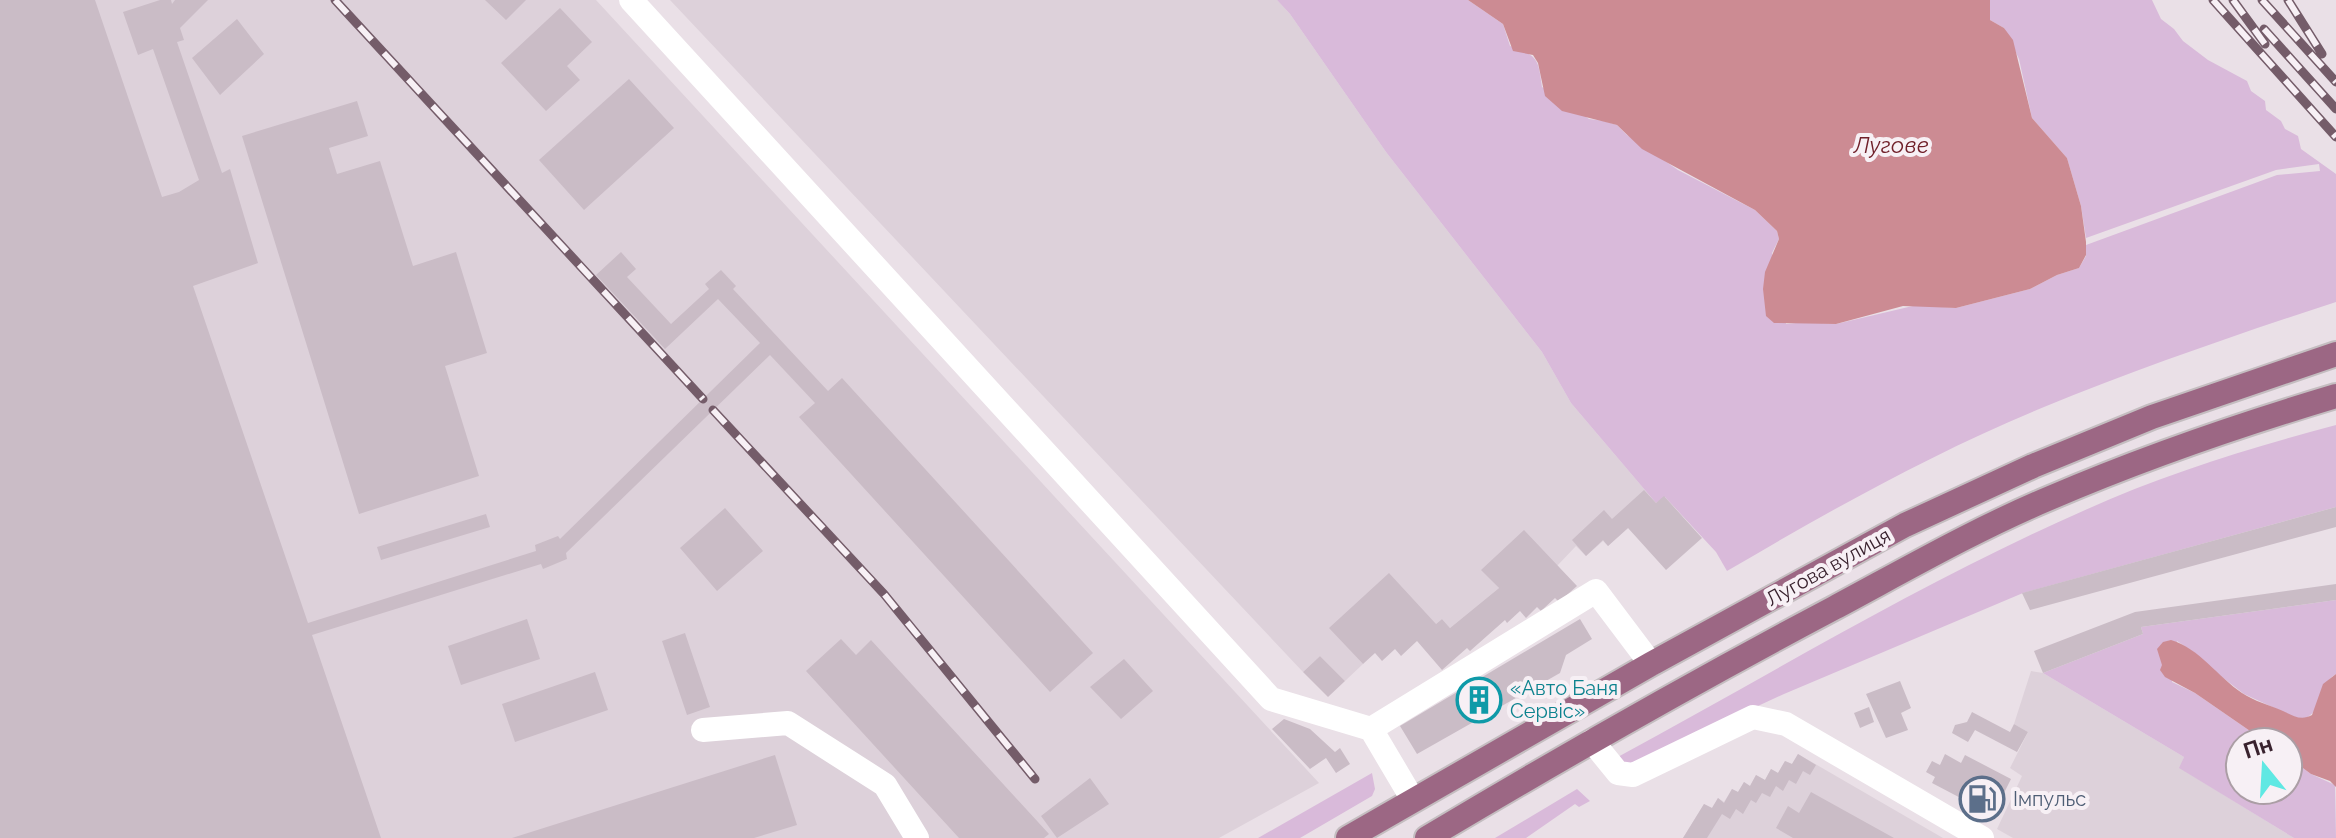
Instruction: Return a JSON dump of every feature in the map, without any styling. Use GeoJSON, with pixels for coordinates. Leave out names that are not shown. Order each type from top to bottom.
{"type":"FeatureCollection","features":[{"type":"Feature","properties":{"kind":"main road","name":"Лугова вулиця"},"geometry":{"type":"LineString","coordinates":[[1348,838],[1651,664],[1905,525],[2019,472],[2152,417],[2336,354]]}},
{"type":"Feature","properties":{"kind":"main road","name":"Лугова вулиця"},"geometry":{"type":"LineString","coordinates":[[1427,838],[1592,741],[1923,560],[2048,499],[2165,451],[2336,396]]}},
{"type":"Feature","properties":{"kind":"lane"},"geometry":{"type":"LineString","coordinates":[[631,0],[1271,699],[1371,729],[1413,800]]}},
{"type":"Feature","properties":{"kind":"lane"},"geometry":{"type":"LineString","coordinates":[[1371,729],[1596,591],[1651,664]]}},
{"type":"Feature","properties":{"kind":"lane"},"geometry":{"type":"LineString","coordinates":[[1592,741],[1618,773],[1633,775],[1753,717],[1786,724],[1982,838]]}},
{"type":"Feature","properties":{"kind":"lane"},"geometry":{"type":"LineString","coordinates":[[703,730],[788,723],[885,785],[917,838]]}},
{"type":"Feature","properties":{"kind":"shaded area"},"geometry":{"type":"Polygon","coordinates":[[[0,0],[596,0],[1319,783],[1219,838],[0,838],[0,0]]]}},
{"type":"Feature","properties":{"kind":"shaded area"},"geometry":{"type":"Polygon","coordinates":[[[670,0],[1277,0],[1290,14],[1386,152],[1542,352],[1571,403],[1656,503],[1608,546],[1603,541],[1586,556],[1576,546],[1557,566],[1482,570],[1499,588],[1450,628],[1442,619],[1436,624],[1330,628],[1363,664],[1345,681],[1320,656],[1303,672],[670,0]]]}},
{"type":"Feature","properties":{"kind":"shaded area"},"geometry":{"type":"Polygon","coordinates":[[[1277,0],[1468,0],[1503,24],[1510,46],[1535,59],[1542,87],[1589,119],[1617,125],[1678,170],[1755,210],[1777,231],[1779,239],[1772,253],[1786,324],[1836,324],[1917,305],[1956,308],[2030,289],[2079,268],[2086,256],[2086,245],[2277,175],[2320,171],[2319,164],[2276,170],[2086,238],[2081,206],[2067,158],[2032,118],[2019,59],[2004,28],[1990,20],[1990,0],[2152,0],[2161,19],[2183,41],[2208,60],[2247,81],[2251,91],[2265,101],[2266,110],[2281,121],[2285,129],[2298,136],[2301,149],[2336,174],[2336,302],[2153,365],[1962,443],[1882,483],[1727,571],[1716,552],[1665,497],[1656,503],[1571,403],[1542,352],[1386,152],[1290,14],[1277,0]]]}},
{"type":"Feature","properties":{"kind":"shaded area"},"geometry":{"type":"Polygon","coordinates":[[[2336,425],[2336,507],[2023,593],[1784,694],[1624,768],[1616,758],[1905,598],[2023,539],[2176,474],[2336,425]]]}},
{"type":"Feature","properties":{"kind":"shaded area"},"geometry":{"type":"Polygon","coordinates":[[[2336,600],[2336,674],[2325,685],[2312,714],[2306,718],[2296,718],[2244,694],[2177,641],[2172,682],[2195,693],[2243,726],[2224,726],[2224,795],[2179,768],[2184,757],[2043,673],[2143,634],[2141,627],[2336,600]]]}},
{"type":"Feature","properties":{"kind":"shaded area"},"geometry":{"type":"Polygon","coordinates":[[[2031,671],[2043,673],[2184,757],[2180,768],[2224,795],[2224,806],[2242,806],[2294,838],[2013,838],[1997,829],[2022,776],[2010,768],[2028,732],[2014,724],[2031,671]]]}},
{"type":"Feature","properties":{"kind":"shaded area"},"geometry":{"type":"Polygon","coordinates":[[[1798,754],[1943,838],[1683,838],[1704,804],[1712,808],[1718,798],[1724,802],[1732,789],[1738,792],[1744,782],[1750,786],[1756,775],[1765,780],[1771,769],[1778,773],[1785,761],[1792,764],[1798,754]]]}},
{"type":"Feature","properties":{"kind":"shaded area"},"geometry":{"type":"Polygon","coordinates":[[[2304,769],[2335,785],[2336,838],[2294,838],[2241,806],[2304,806],[2304,769]]]}},
{"type":"Feature","properties":{"kind":"shaded area"},"geometry":{"type":"Polygon","coordinates":[[[1372,773],[1375,789],[1372,796],[1300,838],[1258,838],[1372,773]]]}},
{"type":"Feature","properties":{"kind":"shaded area"},"geometry":{"type":"Polygon","coordinates":[[[1577,789],[1590,801],[1579,807],[1575,804],[1526,838],[1495,838],[1577,789]]]}},
{"type":"Feature","properties":{"kind":"water","name":"Лугове"},"geometry":{"type":"Polygon","coordinates":[[[1468,0],[1990,0],[1990,20],[2004,28],[2013,40],[2032,118],[2067,158],[2081,206],[2086,255],[2079,268],[2030,289],[1956,308],[1903,306],[1836,324],[1774,323],[1766,316],[1763,289],[1765,272],[1779,239],[1777,231],[1755,210],[1642,149],[1617,125],[1562,111],[1545,96],[1538,63],[1533,55],[1513,51],[1503,24],[1468,0]]]}},
{"type":"Feature","properties":{"kind":"water"},"geometry":{"type":"Polygon","coordinates":[[[2171,640],[2191,649],[2242,693],[2298,717],[2312,715],[2323,684],[2336,674],[2336,787],[2304,769],[2304,726],[2243,726],[2195,693],[2165,677],[2160,670],[2162,665],[2157,649],[2163,642],[2171,640]]]}},
{"type":"Feature","properties":{"kind":"building"},"geometry":{"type":"Polygon","coordinates":[[[0,0],[95,0],[162,197],[179,192],[199,180],[153,49],[138,55],[123,12],[160,0],[171,0],[172,4],[175,0],[208,0],[180,28],[184,40],[177,42],[222,173],[230,169],[258,263],[193,286],[308,623],[536,551],[535,545],[558,536],[560,539],[760,343],[718,299],[665,349],[596,275],[621,252],[636,269],[627,277],[671,324],[709,289],[705,284],[721,270],[736,286],[733,289],[828,391],[842,378],[1093,653],[1050,692],[799,417],[815,403],[770,355],[566,553],[567,559],[543,569],[541,564],[312,635],[381,838],[0,838],[0,0]]]}},
{"type":"Feature","properties":{"kind":"building"},"geometry":{"type":"Polygon","coordinates":[[[485,0],[526,0],[506,20],[485,0]]]}},
{"type":"Feature","properties":{"kind":"building"},"geometry":{"type":"Polygon","coordinates":[[[560,8],[592,42],[567,66],[580,80],[546,111],[501,63],[560,8]]]}},
{"type":"Feature","properties":{"kind":"building"},"geometry":{"type":"Polygon","coordinates":[[[237,19],[264,54],[220,95],[192,58],[237,19]]]}},
{"type":"Feature","properties":{"kind":"building"},"geometry":{"type":"Polygon","coordinates":[[[629,79],[674,128],[584,210],[539,160],[629,79]]]}},
{"type":"Feature","properties":{"kind":"building"},"geometry":{"type":"Polygon","coordinates":[[[357,101],[368,136],[329,148],[337,174],[380,161],[413,266],[456,252],[487,353],[445,366],[479,476],[359,514],[242,136],[357,101]]]}},
{"type":"Feature","properties":{"kind":"building"},"geometry":{"type":"Polygon","coordinates":[[[1644,490],[1656,503],[1664,496],[1702,538],[1666,570],[1628,528],[1608,546],[1603,540],[1586,556],[1572,540],[1604,510],[1612,519],[1644,490]]]}},
{"type":"Feature","properties":{"kind":"building"},"geometry":{"type":"Polygon","coordinates":[[[2336,507],[2336,527],[2030,610],[2022,593],[2336,507]]]}},
{"type":"Feature","properties":{"kind":"building"},"geometry":{"type":"Polygon","coordinates":[[[725,508],[763,551],[717,591],[680,548],[725,508]]]}},
{"type":"Feature","properties":{"kind":"building"},"geometry":{"type":"Polygon","coordinates":[[[486,514],[490,527],[381,560],[377,547],[486,514]]]}},
{"type":"Feature","properties":{"kind":"building"},"geometry":{"type":"Polygon","coordinates":[[[1524,530],[1577,586],[1559,602],[1555,598],[1541,611],[1537,607],[1526,618],[1520,611],[1507,623],[1505,620],[1470,651],[1467,648],[1442,670],[1417,641],[1401,656],[1395,649],[1382,661],[1375,653],[1363,664],[1329,628],[1389,573],[1436,624],[1442,619],[1450,628],[1499,588],[1481,570],[1524,530]]]}},
{"type":"Feature","properties":{"kind":"building"},"geometry":{"type":"Polygon","coordinates":[[[2336,584],[2336,600],[2141,627],[2143,634],[2043,673],[2034,651],[2135,612],[2336,584]]]}},
{"type":"Feature","properties":{"kind":"building"},"geometry":{"type":"Polygon","coordinates":[[[527,619],[540,659],[461,685],[448,646],[527,619]]]}},
{"type":"Feature","properties":{"kind":"building","name":"«Авто Баня Сервіс»"},"geometry":{"type":"Polygon","coordinates":[[[1580,619],[1592,639],[1566,655],[1560,673],[1417,754],[1400,726],[1580,619]]]}},
{"type":"Feature","properties":{"kind":"building"},"geometry":{"type":"Polygon","coordinates":[[[685,633],[710,707],[687,715],[662,641],[685,633]]]}},
{"type":"Feature","properties":{"kind":"building"},"geometry":{"type":"Polygon","coordinates":[[[841,639],[856,655],[871,640],[1049,834],[1044,838],[959,838],[806,671],[841,639]]]}},
{"type":"Feature","properties":{"kind":"building"},"geometry":{"type":"Polygon","coordinates":[[[1320,656],[1345,681],[1328,697],[1303,672],[1320,656]]]}},
{"type":"Feature","properties":{"kind":"building"},"geometry":{"type":"Polygon","coordinates":[[[1124,659],[1153,691],[1121,719],[1090,687],[1124,659]]]}},
{"type":"Feature","properties":{"kind":"building"},"geometry":{"type":"Polygon","coordinates":[[[595,672],[608,710],[515,742],[502,704],[595,672]]]}},
{"type":"Feature","properties":{"kind":"building"},"geometry":{"type":"Polygon","coordinates":[[[1900,681],[1911,708],[1901,713],[1908,730],[1886,738],[1866,694],[1900,681]]]}},
{"type":"Feature","properties":{"kind":"building"},"geometry":{"type":"Polygon","coordinates":[[[1869,707],[1874,722],[1860,728],[1854,713],[1869,707]]]}},
{"type":"Feature","properties":{"kind":"building"},"geometry":{"type":"Polygon","coordinates":[[[1972,712],[2010,732],[2014,724],[2028,732],[2017,752],[1975,730],[1968,742],[1952,733],[1955,725],[1967,722],[1972,712]]]}},
{"type":"Feature","properties":{"kind":"building"},"geometry":{"type":"Polygon","coordinates":[[[1284,719],[1310,729],[1335,752],[1340,748],[1350,764],[1336,773],[1326,758],[1310,769],[1272,729],[1284,719]]]}},
{"type":"Feature","properties":{"kind":"building"},"geometry":{"type":"Polygon","coordinates":[[[1798,754],[1816,765],[1810,775],[1803,771],[1796,784],[1789,780],[1783,791],[1776,786],[1770,797],[1762,793],[1756,803],[1751,800],[1743,814],[1736,809],[1730,819],[1722,814],[1707,838],[1683,838],[1704,804],[1712,808],[1718,798],[1724,803],[1732,789],[1738,792],[1744,782],[1750,786],[1756,775],[1765,780],[1771,769],[1778,773],[1785,761],[1792,764],[1798,754]]]}},
{"type":"Feature","properties":{"kind":"building","name":"Імпульс"},"geometry":{"type":"Polygon","coordinates":[[[1945,754],[1961,763],[1965,755],[2011,779],[1993,815],[1932,783],[1935,777],[1926,772],[1932,761],[1940,765],[1945,754]]]}},
{"type":"Feature","properties":{"kind":"building"},"geometry":{"type":"Polygon","coordinates":[[[775,755],[797,825],[754,838],[512,838],[775,755]]]}},
{"type":"Feature","properties":{"kind":"building"},"geometry":{"type":"Polygon","coordinates":[[[1090,778],[1109,804],[1057,838],[1041,816],[1090,778]]]}},
{"type":"Feature","properties":{"kind":"building"},"geometry":{"type":"Polygon","coordinates":[[[1811,792],[1894,838],[1793,838],[1776,828],[1788,806],[1799,813],[1811,792]]]}},
{"type":"Feature","properties":{"kind":"railway"},"geometry":{"type":"LineString","coordinates":[[335,0],[703,399]]}},
{"type":"Feature","properties":{"kind":"railway"},"geometry":{"type":"LineString","coordinates":[[2213,0],[2336,137]]}},
{"type":"Feature","properties":{"kind":"railway"},"geometry":{"type":"LineString","coordinates":[[2233,0],[2265,44]]}},
{"type":"Feature","properties":{"kind":"railway"},"geometry":{"type":"LineString","coordinates":[[2262,0],[2336,82]]}},
{"type":"Feature","properties":{"kind":"railway"},"geometry":{"type":"LineString","coordinates":[[2288,0],[2322,54]]}},
{"type":"Feature","properties":{"kind":"railway"},"geometry":{"type":"LineString","coordinates":[[2264,29],[2336,109]]}},
{"type":"Feature","properties":{"kind":"railway"},"geometry":{"type":"LineString","coordinates":[[713,410],[884,594],[1035,779]]}},
{"type":"Feature","properties":{"kind":"place","name":"«Авто Баня Сервіс»"},"geometry":{"type":"Point","coordinates":[1479,700]}},
{"type":"Feature","properties":{"kind":"place","name":"Імпульс"},"geometry":{"type":"Point","coordinates":[1982,799]}}]}
